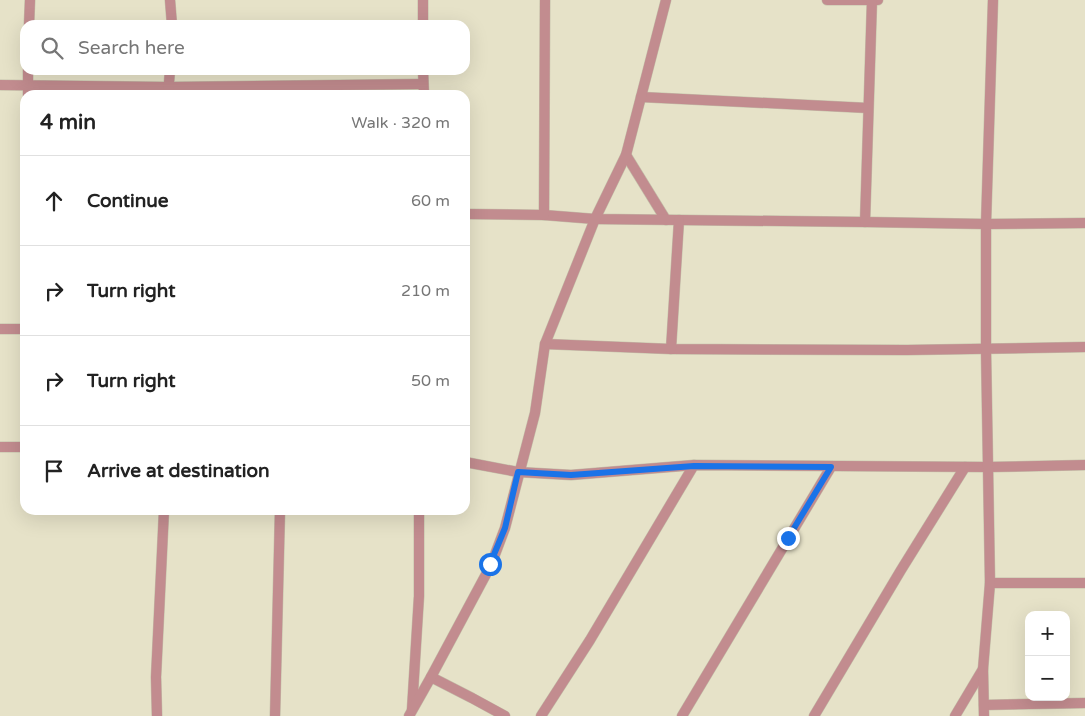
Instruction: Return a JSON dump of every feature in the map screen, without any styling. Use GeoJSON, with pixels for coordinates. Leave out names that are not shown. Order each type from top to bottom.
{"type":"FeatureCollection","features":[{"type":"Feature","properties":{"kind":"street"},"geometry":{"type":"LineString","coordinates":[[29,20],[30,0]]}},
{"type":"Feature","properties":{"kind":"street"},"geometry":{"type":"LineString","coordinates":[[170,0],[172,20]]}},
{"type":"Feature","properties":{"kind":"street"},"geometry":{"type":"LineString","coordinates":[[423,0],[423,20]]}},
{"type":"Feature","properties":{"kind":"street"},"geometry":{"type":"LineString","coordinates":[[544,215],[545,0]]}},
{"type":"Feature","properties":{"kind":"street"},"geometry":{"type":"LineString","coordinates":[[410,714],[490,564],[505,528],[518,472],[535,413],[545,344],[595,220],[626,155],[666,0]]}},
{"type":"Feature","properties":{"kind":"street"},"geometry":{"type":"LineString","coordinates":[[827,0],[879,0]]}},
{"type":"Feature","properties":{"kind":"street"},"geometry":{"type":"LineString","coordinates":[[864,222],[872,0]]}},
{"type":"Feature","properties":{"kind":"street"},"geometry":{"type":"LineString","coordinates":[[984,716],[983,668],[990,583],[986,224],[993,0]]}},
{"type":"Feature","properties":{"kind":"street"},"geometry":{"type":"LineString","coordinates":[[0,85],[28,90],[28,75]]}},
{"type":"Feature","properties":{"kind":"street"},"geometry":{"type":"LineString","coordinates":[[168,90],[170,75]]}},
{"type":"Feature","properties":{"kind":"street"},"geometry":{"type":"LineString","coordinates":[[423,75],[424,90]]}},
{"type":"Feature","properties":{"kind":"street"},"geometry":{"type":"LineString","coordinates":[[205,90],[424,84]]}},
{"type":"Feature","properties":{"kind":"street"},"geometry":{"type":"LineString","coordinates":[[641,97],[868,108]]}},
{"type":"Feature","properties":{"kind":"street"},"geometry":{"type":"LineString","coordinates":[[626,155],[666,220]]}},
{"type":"Feature","properties":{"kind":"street"},"geometry":{"type":"LineString","coordinates":[[470,214],[544,215],[595,220],[986,224],[1085,223]]}},
{"type":"Feature","properties":{"kind":"street"},"geometry":{"type":"LineString","coordinates":[[671,349],[679,220]]}},
{"type":"Feature","properties":{"kind":"street"},"geometry":{"type":"LineString","coordinates":[[0,329],[20,329]]}},
{"type":"Feature","properties":{"kind":"street"},"geometry":{"type":"LineString","coordinates":[[545,344],[671,349],[986,350],[1085,347]]}},
{"type":"Feature","properties":{"kind":"street"},"geometry":{"type":"LineString","coordinates":[[0,447],[20,448]]}},
{"type":"Feature","properties":{"kind":"street"},"geometry":{"type":"LineString","coordinates":[[470,463],[518,472],[571,475],[694,466],[988,467],[1085,465]]}},
{"type":"Feature","properties":{"kind":"street"},"geometry":{"type":"LineString","coordinates":[[541,716],[590,640],[694,466]]}},
{"type":"Feature","properties":{"kind":"street"},"geometry":{"type":"LineString","coordinates":[[682,716],[831,467]]}},
{"type":"Feature","properties":{"kind":"street"},"geometry":{"type":"LineString","coordinates":[[814,716],[965,467]]}},
{"type":"Feature","properties":{"kind":"street"},"geometry":{"type":"LineString","coordinates":[[157,716],[156,677],[164,515]]}},
{"type":"Feature","properties":{"kind":"street"},"geometry":{"type":"LineString","coordinates":[[275,716],[280,515]]}},
{"type":"Feature","properties":{"kind":"street"},"geometry":{"type":"LineString","coordinates":[[410,714],[419,596],[419,515]]}},
{"type":"Feature","properties":{"kind":"street"},"geometry":{"type":"LineString","coordinates":[[990,583],[1085,583]]}},
{"type":"Feature","properties":{"kind":"street"},"geometry":{"type":"LineString","coordinates":[[955,716],[983,668]]}},
{"type":"Feature","properties":{"kind":"street"},"geometry":{"type":"LineString","coordinates":[[431,677],[505,716]]}},
{"type":"Feature","properties":{"kind":"street"},"geometry":{"type":"LineString","coordinates":[[984,705],[1085,703]]}},
{"type":"Feature","properties":{"kind":"route"},"geometry":{"type":"LineString","coordinates":[[490,564],[505,528],[518,472],[571,475],[694,466],[831,467],[788,538]]}}]}
